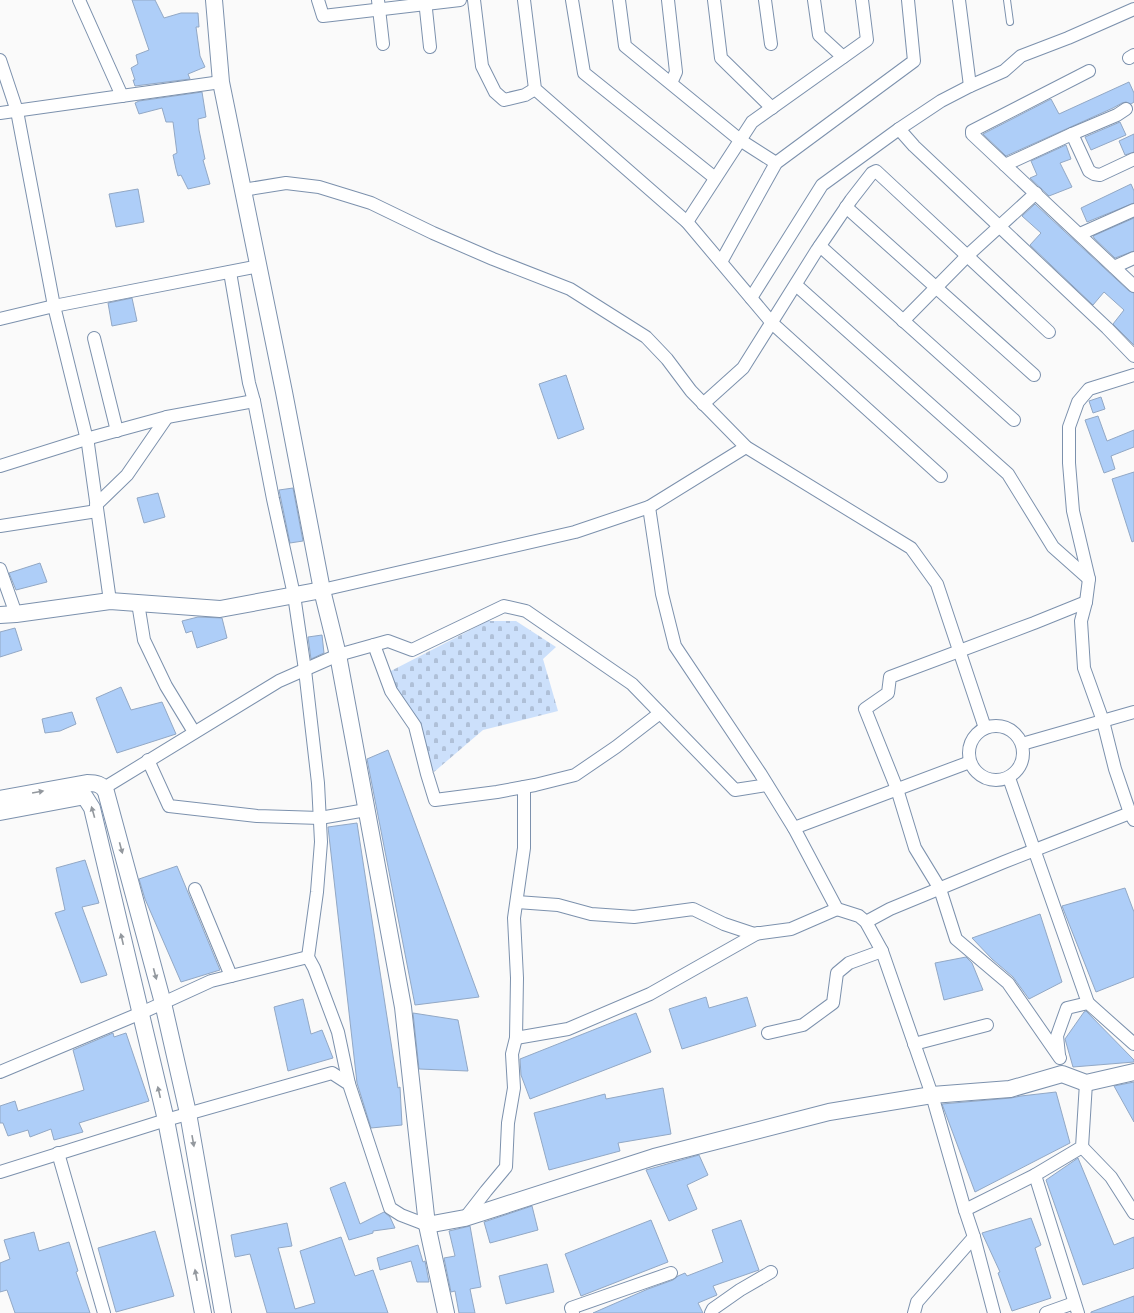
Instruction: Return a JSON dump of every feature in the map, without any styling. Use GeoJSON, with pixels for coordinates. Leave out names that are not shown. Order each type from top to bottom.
{"type":"FeatureCollection","features":[{"type":"Feature","properties":{"kind":"street"},"geometry":{"type":"LineString","coordinates":[[79,0],[122,96]]}},
{"type":"Feature","properties":{"kind":"street"},"geometry":{"type":"LineString","coordinates":[[214,0],[221,82],[259,266],[322,590],[338,655],[403,1007],[427,1225],[446,1313]]}},
{"type":"Feature","properties":{"kind":"street"},"geometry":{"type":"LineString","coordinates":[[318,0],[323,16],[379,5],[460,0]]}},
{"type":"Feature","properties":{"kind":"street"},"geometry":{"type":"LineString","coordinates":[[474,0],[482,66],[495,92],[504,100],[525,95],[535,89]]}},
{"type":"Feature","properties":{"kind":"street"},"geometry":{"type":"LineString","coordinates":[[524,0],[535,89],[687,222],[772,323],[942,476]]}},
{"type":"Feature","properties":{"kind":"street"},"geometry":{"type":"LineString","coordinates":[[572,0],[584,74],[715,178]]}},
{"type":"Feature","properties":{"kind":"street"},"geometry":{"type":"LineString","coordinates":[[619,0],[625,46],[740,140],[776,163]]}},
{"type":"Feature","properties":{"kind":"street"},"geometry":{"type":"LineString","coordinates":[[668,0],[676,72],[671,83]]}},
{"type":"Feature","properties":{"kind":"street"},"geometry":{"type":"LineString","coordinates":[[714,0],[721,58],[772,108]]}},
{"type":"Feature","properties":{"kind":"street"},"geometry":{"type":"LineString","coordinates":[[765,0],[771,44]]}},
{"type":"Feature","properties":{"kind":"street"},"geometry":{"type":"LineString","coordinates":[[814,0],[819,35],[843,57]]}},
{"type":"Feature","properties":{"kind":"street"},"geometry":{"type":"LineString","coordinates":[[687,222],[752,122],[867,40],[862,0]]}},
{"type":"Feature","properties":{"kind":"street"},"geometry":{"type":"LineString","coordinates":[[721,262],[776,163],[914,61],[908,0]]}},
{"type":"Feature","properties":{"kind":"street"},"geometry":{"type":"LineString","coordinates":[[959,0],[970,86]]}},
{"type":"Feature","properties":{"kind":"street"},"geometry":{"type":"LineString","coordinates":[[425,2],[430,47]]}},
{"type":"Feature","properties":{"kind":"street"},"geometry":{"type":"LineString","coordinates":[[379,5],[383,44]]}},
{"type":"Feature","properties":{"kind":"street"},"geometry":{"type":"LineString","coordinates":[[751,298],[822,185],[899,129],[941,101],[1004,71],[1021,56],[1068,38],[1134,9]]}},
{"type":"Feature","properties":{"kind":"street"},"geometry":{"type":"LineString","coordinates":[[0,60],[17,111],[54,306],[86,439],[110,601]]}},
{"type":"Feature","properties":{"kind":"street"},"geometry":{"type":"LineString","coordinates":[[1089,71],[972,131],[972,134],[1134,286]]}},
{"type":"Feature","properties":{"kind":"street"},"geometry":{"type":"LineString","coordinates":[[0,113],[221,82]]}},
{"type":"Feature","properties":{"kind":"street"},"geometry":{"type":"LineString","coordinates":[[1005,165],[1117,115],[1126,109]]}},
{"type":"Feature","properties":{"kind":"street"},"geometry":{"type":"LineString","coordinates":[[899,129],[914,146],[1134,356]]}},
{"type":"Feature","properties":{"kind":"street"},"geometry":{"type":"LineString","coordinates":[[1072,134],[1089,171],[1094,174],[1100,175],[1134,159]]}},
{"type":"Feature","properties":{"kind":"street"},"geometry":{"type":"LineString","coordinates":[[704,404],[743,368],[846,207],[872,173],[876,171],[1048,332]]}},
{"type":"Feature","properties":{"kind":"street"},"geometry":{"type":"LineString","coordinates":[[243,190],[286,183],[319,187],[370,203],[493,259],[570,289],[646,337],[667,359],[691,391],[746,447],[911,548],[937,584],[985,728]]}},
{"type":"Feature","properties":{"kind":"street"},"geometry":{"type":"LineString","coordinates":[[903,321],[968,256],[1036,193]]}},
{"type":"Feature","properties":{"kind":"street"},"geometry":{"type":"LineString","coordinates":[[846,207],[1034,375]]}},
{"type":"Feature","properties":{"kind":"street"},"geometry":{"type":"LineString","coordinates":[[1080,234],[1134,210]]}},
{"type":"Feature","properties":{"kind":"street"},"geometry":{"type":"LineString","coordinates":[[820,246],[1014,420]]}},
{"type":"Feature","properties":{"kind":"street"},"geometry":{"type":"LineString","coordinates":[[1114,267],[1134,258]]}},
{"type":"Feature","properties":{"kind":"street"},"geometry":{"type":"LineString","coordinates":[[0,319],[54,306],[259,266]]}},
{"type":"Feature","properties":{"kind":"street"},"geometry":{"type":"LineString","coordinates":[[230,272],[249,383],[294,595],[305,670],[318,782],[321,842],[317,892],[308,957],[314,968],[338,1032],[349,1084],[390,1208],[401,1215],[427,1225],[465,1218],[654,1157],[829,1112],[932,1095],[1010,1089],[1062,1074],[1086,1083],[1134,1072]]}},
{"type":"Feature","properties":{"kind":"street"},"geometry":{"type":"LineString","coordinates":[[796,285],[1008,474],[1053,547],[1088,579]]}},
{"type":"Feature","properties":{"kind":"street"},"geometry":{"type":"LineString","coordinates":[[94,338],[116,431]]}},
{"type":"Feature","properties":{"kind":"street"},"geometry":{"type":"LineString","coordinates":[[866,922],[890,909],[1004,862],[1132,817],[1115,769],[1103,721],[1084,668],[1081,621],[1086,602],[1088,579],[1073,511],[1069,463],[1070,427],[1078,402],[1089,389],[1134,375]]}},
{"type":"Feature","properties":{"kind":"street"},"geometry":{"type":"LineString","coordinates":[[0,466],[86,439],[167,417],[254,401]]}},
{"type":"Feature","properties":{"kind":"street"},"geometry":{"type":"LineString","coordinates":[[0,526],[97,508],[128,475],[167,417]]}},
{"type":"Feature","properties":{"kind":"street"},"geometry":{"type":"LineString","coordinates":[[0,615],[110,601],[220,609],[322,590],[575,532],[649,508],[746,447]]}},
{"type":"Feature","properties":{"kind":"street"},"geometry":{"type":"LineString","coordinates":[[649,508],[662,594],[675,646],[794,828],[837,909]]}},
{"type":"Feature","properties":{"kind":"street"},"geometry":{"type":"LineString","coordinates":[[0,569],[16,614]]}},
{"type":"Feature","properties":{"kind":"street"},"geometry":{"type":"LineString","coordinates":[[1060,1058],[1008,983],[956,939],[940,889],[915,848],[897,789],[865,709],[888,693],[890,677],[1086,602]]}},
{"type":"Feature","properties":{"kind":"street"},"geometry":{"type":"LineString","coordinates":[[138,603],[144,640],[166,686],[194,732]]}},
{"type":"Feature","properties":{"kind":"street"},"geometry":{"type":"LineString","coordinates":[[104,788],[279,681],[338,655],[388,641],[412,650],[504,606],[526,611],[632,684],[735,790],[767,785]]}},
{"type":"Feature","properties":{"kind":"street"},"geometry":{"type":"LineString","coordinates":[[374,645],[391,691],[415,726],[435,800],[497,792],[575,775],[616,747],[660,713]]}},
{"type":"Feature","properties":{"kind":"street"},"geometry":{"type":"LineString","coordinates":[[1022,744],[1134,712]]}},
{"type":"Feature","properties":{"kind":"street"},"geometry":{"type":"LineString","coordinates":[[996,726],[1007,728],[1016,734],[1022,744],[1024,754],[1022,763],[1017,772],[1009,778],[1000,781],[990,780],[974,770],[970,762],[969,752],[971,742],[977,734],[985,728],[996,726]]}},
{"type":"Feature","properties":{"kind":"street"},"geometry":{"type":"LineString","coordinates":[[148,760],[169,806],[257,816],[320,818],[366,810]]}},
{"type":"Feature","properties":{"kind":"street"},"geometry":{"type":"LineString","coordinates":[[794,828],[970,762]]}},
{"type":"Feature","properties":{"kind":"street"},"geometry":{"type":"LineString","coordinates":[[1009,778],[1088,1003],[1134,1044]]}},
{"type":"Feature","properties":{"kind":"street"},"geometry":{"type":"LineString","coordinates":[[0,799],[87,784],[99,784],[104,788],[163,1003],[188,1113],[223,1313]]}},
{"type":"Feature","properties":{"kind":"street"},"geometry":{"type":"LineString","coordinates":[[465,1218],[506,1167],[508,1123],[514,1088],[512,1054],[516,1038],[517,978],[514,918],[524,848],[524,787]]}},
{"type":"Feature","properties":{"kind":"street"},"geometry":{"type":"LineString","coordinates":[[0,812],[80,797],[85,797],[92,808],[166,1120],[203,1313]]}},
{"type":"Feature","properties":{"kind":"street"},"geometry":{"type":"LineString","coordinates":[[195,889],[232,976]]}},
{"type":"Feature","properties":{"kind":"street"},"geometry":{"type":"LineString","coordinates":[[517,902],[558,905],[591,914],[634,917],[693,909],[724,924],[754,934],[791,929],[837,909],[859,916],[866,922],[882,951],[932,1095],[974,1237],[994,1313]]}},
{"type":"Feature","properties":{"kind":"street"},"geometry":{"type":"LineString","coordinates":[[516,1038],[568,1029],[650,994],[758,933]]}},
{"type":"Feature","properties":{"kind":"street"},"geometry":{"type":"LineString","coordinates":[[768,1033],[803,1025],[833,1002],[837,973],[849,963],[882,951]]}},
{"type":"Feature","properties":{"kind":"street"},"geometry":{"type":"LineString","coordinates":[[0,1072],[141,1013],[211,981],[308,957]]}},
{"type":"Feature","properties":{"kind":"street"},"geometry":{"type":"LineString","coordinates":[[1062,1074],[1057,1036],[1067,1008],[1088,1003]]}},
{"type":"Feature","properties":{"kind":"street"},"geometry":{"type":"LineString","coordinates":[[914,1044],[987,1025]]}},
{"type":"Feature","properties":{"kind":"street"},"geometry":{"type":"LineString","coordinates":[[0,1172],[188,1113],[332,1073],[349,1084]]}},
{"type":"Feature","properties":{"kind":"street"},"geometry":{"type":"LineString","coordinates":[[1086,1083],[1082,1147],[1111,1177],[1134,1213]]}},
{"type":"Feature","properties":{"kind":"street"},"geometry":{"type":"LineString","coordinates":[[965,1210],[1035,1175],[1082,1147]]}},
{"type":"Feature","properties":{"kind":"street"},"geometry":{"type":"LineString","coordinates":[[58,1153],[104,1313]]}},
{"type":"Feature","properties":{"kind":"street"},"geometry":{"type":"LineString","coordinates":[[1035,1175],[1076,1308],[1046,1313]]}},
{"type":"Feature","properties":{"kind":"street"},"geometry":{"type":"LineString","coordinates":[[914,1313],[917,1302],[974,1237]]}},
{"type":"Feature","properties":{"kind":"street"},"geometry":{"type":"LineString","coordinates":[[711,1313],[712,1309],[771,1272]]}},
{"type":"Feature","properties":{"kind":"street"},"geometry":{"type":"LineString","coordinates":[[573,1313],[571,1308],[671,1273]]}},
{"type":"Feature","properties":{"kind":"lane"},"geometry":{"type":"LineString","coordinates":[[1007,0],[1010,22]]}},
{"type":"Feature","properties":{"kind":"green space"},"geometry":{"type":"Polygon","coordinates":[[[488,621],[516,621],[556,647],[543,659],[558,711],[483,730],[434,772],[385,674],[488,621]]]}},
{"type":"Feature","properties":{"kind":"building"},"geometry":{"type":"Polygon","coordinates":[[[132,0],[155,0],[164,18],[181,13],[198,13],[199,27],[196,27],[200,56],[205,67],[188,74],[190,79],[135,86],[133,80],[135,80],[131,68],[138,64],[136,55],[149,50],[132,0]]]}},
{"type":"Feature","properties":{"kind":"building"},"geometry":{"type":"Polygon","coordinates":[[[1129,82],[1134,93],[1134,102],[1131,104],[1126,102],[1122,103],[1006,156],[983,134],[1051,99],[1059,114],[1129,82]]]}},
{"type":"Feature","properties":{"kind":"building"},"geometry":{"type":"Polygon","coordinates":[[[202,92],[206,117],[198,119],[205,159],[203,160],[210,184],[188,189],[181,175],[178,176],[176,169],[173,155],[177,153],[173,122],[166,122],[162,108],[139,114],[135,103],[139,101],[202,92]]]}},
{"type":"Feature","properties":{"kind":"building"},"geometry":{"type":"Polygon","coordinates":[[[1120,122],[1126,135],[1091,150],[1085,137],[1120,122]]]}},
{"type":"Feature","properties":{"kind":"building"},"geometry":{"type":"Polygon","coordinates":[[[1134,134],[1134,152],[1125,155],[1119,141],[1134,134]]]}},
{"type":"Feature","properties":{"kind":"building"},"geometry":{"type":"Polygon","coordinates":[[[1066,145],[1071,159],[1060,163],[1072,187],[1049,196],[1030,178],[1037,175],[1031,161],[1066,145]]]}},
{"type":"Feature","properties":{"kind":"building"},"geometry":{"type":"Polygon","coordinates":[[[1131,184],[1134,191],[1134,203],[1087,222],[1081,208],[1131,184]]]}},
{"type":"Feature","properties":{"kind":"building"},"geometry":{"type":"Polygon","coordinates":[[[138,189],[144,222],[116,227],[109,194],[138,189]]]}},
{"type":"Feature","properties":{"kind":"building"},"geometry":{"type":"Polygon","coordinates":[[[1035,204],[1129,291],[1134,293],[1134,345],[1113,324],[1124,310],[1104,292],[1093,305],[1030,245],[1041,233],[1022,216],[1035,204]]]}},
{"type":"Feature","properties":{"kind":"building"},"geometry":{"type":"Polygon","coordinates":[[[1134,218],[1134,251],[1115,258],[1093,236],[1134,218]]]}},
{"type":"Feature","properties":{"kind":"building"},"geometry":{"type":"Polygon","coordinates":[[[132,298],[137,321],[112,326],[108,303],[132,298]]]}},
{"type":"Feature","properties":{"kind":"building"},"geometry":{"type":"Polygon","coordinates":[[[566,375],[584,429],[558,439],[539,384],[566,375]]]}},
{"type":"Feature","properties":{"kind":"building"},"geometry":{"type":"Polygon","coordinates":[[[1101,397],[1105,409],[1093,413],[1089,401],[1101,397]]]}},
{"type":"Feature","properties":{"kind":"building"},"geometry":{"type":"Polygon","coordinates":[[[1098,416],[1107,441],[1134,430],[1134,447],[1111,456],[1115,469],[1104,473],[1085,420],[1098,416]]]}},
{"type":"Feature","properties":{"kind":"building"},"geometry":{"type":"Polygon","coordinates":[[[1134,472],[1134,541],[1132,542],[1112,479],[1134,472]]]}},
{"type":"Feature","properties":{"kind":"building"},"geometry":{"type":"Polygon","coordinates":[[[293,488],[303,541],[290,543],[279,490],[293,488]]]}},
{"type":"Feature","properties":{"kind":"building"},"geometry":{"type":"Polygon","coordinates":[[[158,493],[165,517],[144,523],[137,498],[158,493]]]}},
{"type":"Feature","properties":{"kind":"building"},"geometry":{"type":"Polygon","coordinates":[[[40,563],[47,582],[16,590],[9,573],[40,563]]]}},
{"type":"Feature","properties":{"kind":"building"},"geometry":{"type":"Polygon","coordinates":[[[198,617],[222,618],[227,638],[197,648],[192,631],[186,633],[182,621],[198,617]]]}},
{"type":"Feature","properties":{"kind":"building"},"geometry":{"type":"Polygon","coordinates":[[[15,628],[22,650],[0,657],[0,632],[15,628]]]}},
{"type":"Feature","properties":{"kind":"building"},"geometry":{"type":"Polygon","coordinates":[[[322,635],[324,653],[311,659],[308,637],[322,635]]]}},
{"type":"Feature","properties":{"kind":"building"},"geometry":{"type":"Polygon","coordinates":[[[121,687],[131,710],[162,702],[176,734],[117,753],[96,698],[121,687]]]}},
{"type":"Feature","properties":{"kind":"building"},"geometry":{"type":"Polygon","coordinates":[[[72,712],[76,724],[60,731],[45,733],[42,719],[72,712]]]}},
{"type":"Feature","properties":{"kind":"building"},"geometry":{"type":"Polygon","coordinates":[[[388,750],[479,997],[415,1005],[367,759],[388,750]]]}},
{"type":"Feature","properties":{"kind":"building"},"geometry":{"type":"Polygon","coordinates":[[[357,823],[398,1088],[400,1087],[402,1125],[371,1128],[357,1083],[328,827],[357,823]]]}},
{"type":"Feature","properties":{"kind":"building"},"geometry":{"type":"Polygon","coordinates":[[[85,860],[99,903],[82,907],[107,975],[81,983],[55,913],[65,910],[56,868],[85,860]]]}},
{"type":"Feature","properties":{"kind":"building"},"geometry":{"type":"Polygon","coordinates":[[[177,866],[220,970],[181,982],[145,899],[139,879],[177,866]]]}},
{"type":"Feature","properties":{"kind":"building"},"geometry":{"type":"Polygon","coordinates":[[[1125,888],[1134,912],[1134,977],[1096,992],[1062,906],[1125,888]]]}},
{"type":"Feature","properties":{"kind":"building"},"geometry":{"type":"Polygon","coordinates":[[[1040,914],[1062,982],[1029,999],[1013,977],[992,959],[972,938],[1040,914]]]}},
{"type":"Feature","properties":{"kind":"building"},"geometry":{"type":"Polygon","coordinates":[[[966,957],[972,963],[983,990],[944,1000],[935,963],[966,957]]]}},
{"type":"Feature","properties":{"kind":"building"},"geometry":{"type":"Polygon","coordinates":[[[706,997],[709,1008],[747,997],[756,1026],[682,1049],[669,1009],[706,997]]]}},
{"type":"Feature","properties":{"kind":"building"},"geometry":{"type":"Polygon","coordinates":[[[303,999],[311,1034],[322,1030],[333,1058],[288,1071],[274,1007],[303,999]]]}},
{"type":"Feature","properties":{"kind":"building"},"geometry":{"type":"Polygon","coordinates":[[[1086,1011],[1134,1060],[1134,1062],[1073,1067],[1065,1039],[1086,1011]]]}},
{"type":"Feature","properties":{"kind":"building"},"geometry":{"type":"Polygon","coordinates":[[[413,1013],[458,1020],[468,1071],[419,1069],[413,1013]]]}},
{"type":"Feature","properties":{"kind":"building"},"geometry":{"type":"Polygon","coordinates":[[[636,1013],[651,1052],[530,1099],[521,1075],[520,1059],[636,1013]]]}},
{"type":"Feature","properties":{"kind":"building"},"geometry":{"type":"Polygon","coordinates":[[[113,1033],[114,1037],[126,1033],[149,1101],[79,1123],[83,1132],[54,1140],[51,1129],[30,1137],[28,1130],[8,1136],[3,1123],[0,1123],[0,1106],[15,1101],[18,1111],[84,1090],[73,1050],[113,1033]]]}},
{"type":"Feature","properties":{"kind":"building"},"geometry":{"type":"Polygon","coordinates":[[[1134,1082],[1134,1122],[1114,1086],[1134,1082]]]}},
{"type":"Feature","properties":{"kind":"building"},"geometry":{"type":"Polygon","coordinates":[[[663,1088],[671,1134],[618,1143],[620,1151],[549,1170],[534,1113],[605,1094],[606,1099],[663,1088]]]}},
{"type":"Feature","properties":{"kind":"building"},"geometry":{"type":"Polygon","coordinates":[[[1056,1092],[1070,1143],[975,1192],[942,1104],[1011,1098],[1056,1092]]]}},
{"type":"Feature","properties":{"kind":"building"},"geometry":{"type":"Polygon","coordinates":[[[699,1155],[708,1175],[687,1185],[697,1209],[669,1221],[646,1170],[699,1155]]]}},
{"type":"Feature","properties":{"kind":"building"},"geometry":{"type":"Polygon","coordinates":[[[1078,1158],[1114,1245],[1134,1237],[1134,1268],[1083,1285],[1046,1180],[1078,1158]]]}},
{"type":"Feature","properties":{"kind":"building"},"geometry":{"type":"Polygon","coordinates":[[[345,1182],[360,1224],[384,1212],[390,1217],[395,1228],[373,1231],[373,1233],[349,1240],[330,1188],[345,1182]]]}},
{"type":"Feature","properties":{"kind":"building"},"geometry":{"type":"Polygon","coordinates":[[[532,1206],[538,1230],[490,1243],[484,1222],[532,1206]]]}},
{"type":"Feature","properties":{"kind":"building"},"geometry":{"type":"Polygon","coordinates":[[[1031,1218],[1041,1245],[1035,1248],[1051,1298],[1012,1311],[998,1273],[1000,1272],[982,1233],[1031,1218]]]}},
{"type":"Feature","properties":{"kind":"building"},"geometry":{"type":"Polygon","coordinates":[[[651,1220],[668,1262],[581,1296],[565,1254],[651,1220]]]}},
{"type":"Feature","properties":{"kind":"building"},"geometry":{"type":"Polygon","coordinates":[[[741,1220],[759,1270],[713,1286],[717,1295],[698,1303],[703,1313],[593,1313],[648,1289],[673,1280],[685,1273],[687,1276],[723,1262],[712,1230],[741,1220]]]}},
{"type":"Feature","properties":{"kind":"building"},"geometry":{"type":"Polygon","coordinates":[[[287,1223],[292,1246],[278,1248],[295,1309],[315,1303],[300,1251],[341,1237],[355,1276],[373,1270],[388,1313],[267,1313],[250,1254],[235,1257],[231,1235],[287,1223]]]}},
{"type":"Feature","properties":{"kind":"building"},"geometry":{"type":"Polygon","coordinates":[[[470,1226],[481,1287],[470,1289],[475,1313],[459,1313],[455,1291],[451,1292],[444,1258],[455,1256],[449,1231],[470,1226]]]}},
{"type":"Feature","properties":{"kind":"building"},"geometry":{"type":"Polygon","coordinates":[[[155,1231],[174,1296],[116,1312],[98,1248],[155,1231]]]}},
{"type":"Feature","properties":{"kind":"building"},"geometry":{"type":"Polygon","coordinates":[[[34,1232],[39,1251],[69,1242],[78,1271],[76,1272],[90,1313],[15,1313],[7,1290],[0,1292],[0,1263],[10,1259],[4,1240],[34,1232]]]}},
{"type":"Feature","properties":{"kind":"building"},"geometry":{"type":"Polygon","coordinates":[[[418,1245],[423,1262],[425,1261],[429,1282],[417,1282],[411,1261],[380,1270],[377,1258],[418,1245]]]}},
{"type":"Feature","properties":{"kind":"building"},"geometry":{"type":"Polygon","coordinates":[[[547,1264],[554,1292],[506,1304],[499,1276],[547,1264]]]}},
{"type":"Feature","properties":{"kind":"building"},"geometry":{"type":"Polygon","coordinates":[[[1134,1296],[1134,1313],[1091,1313],[1091,1312],[1134,1296]]]}}]}
